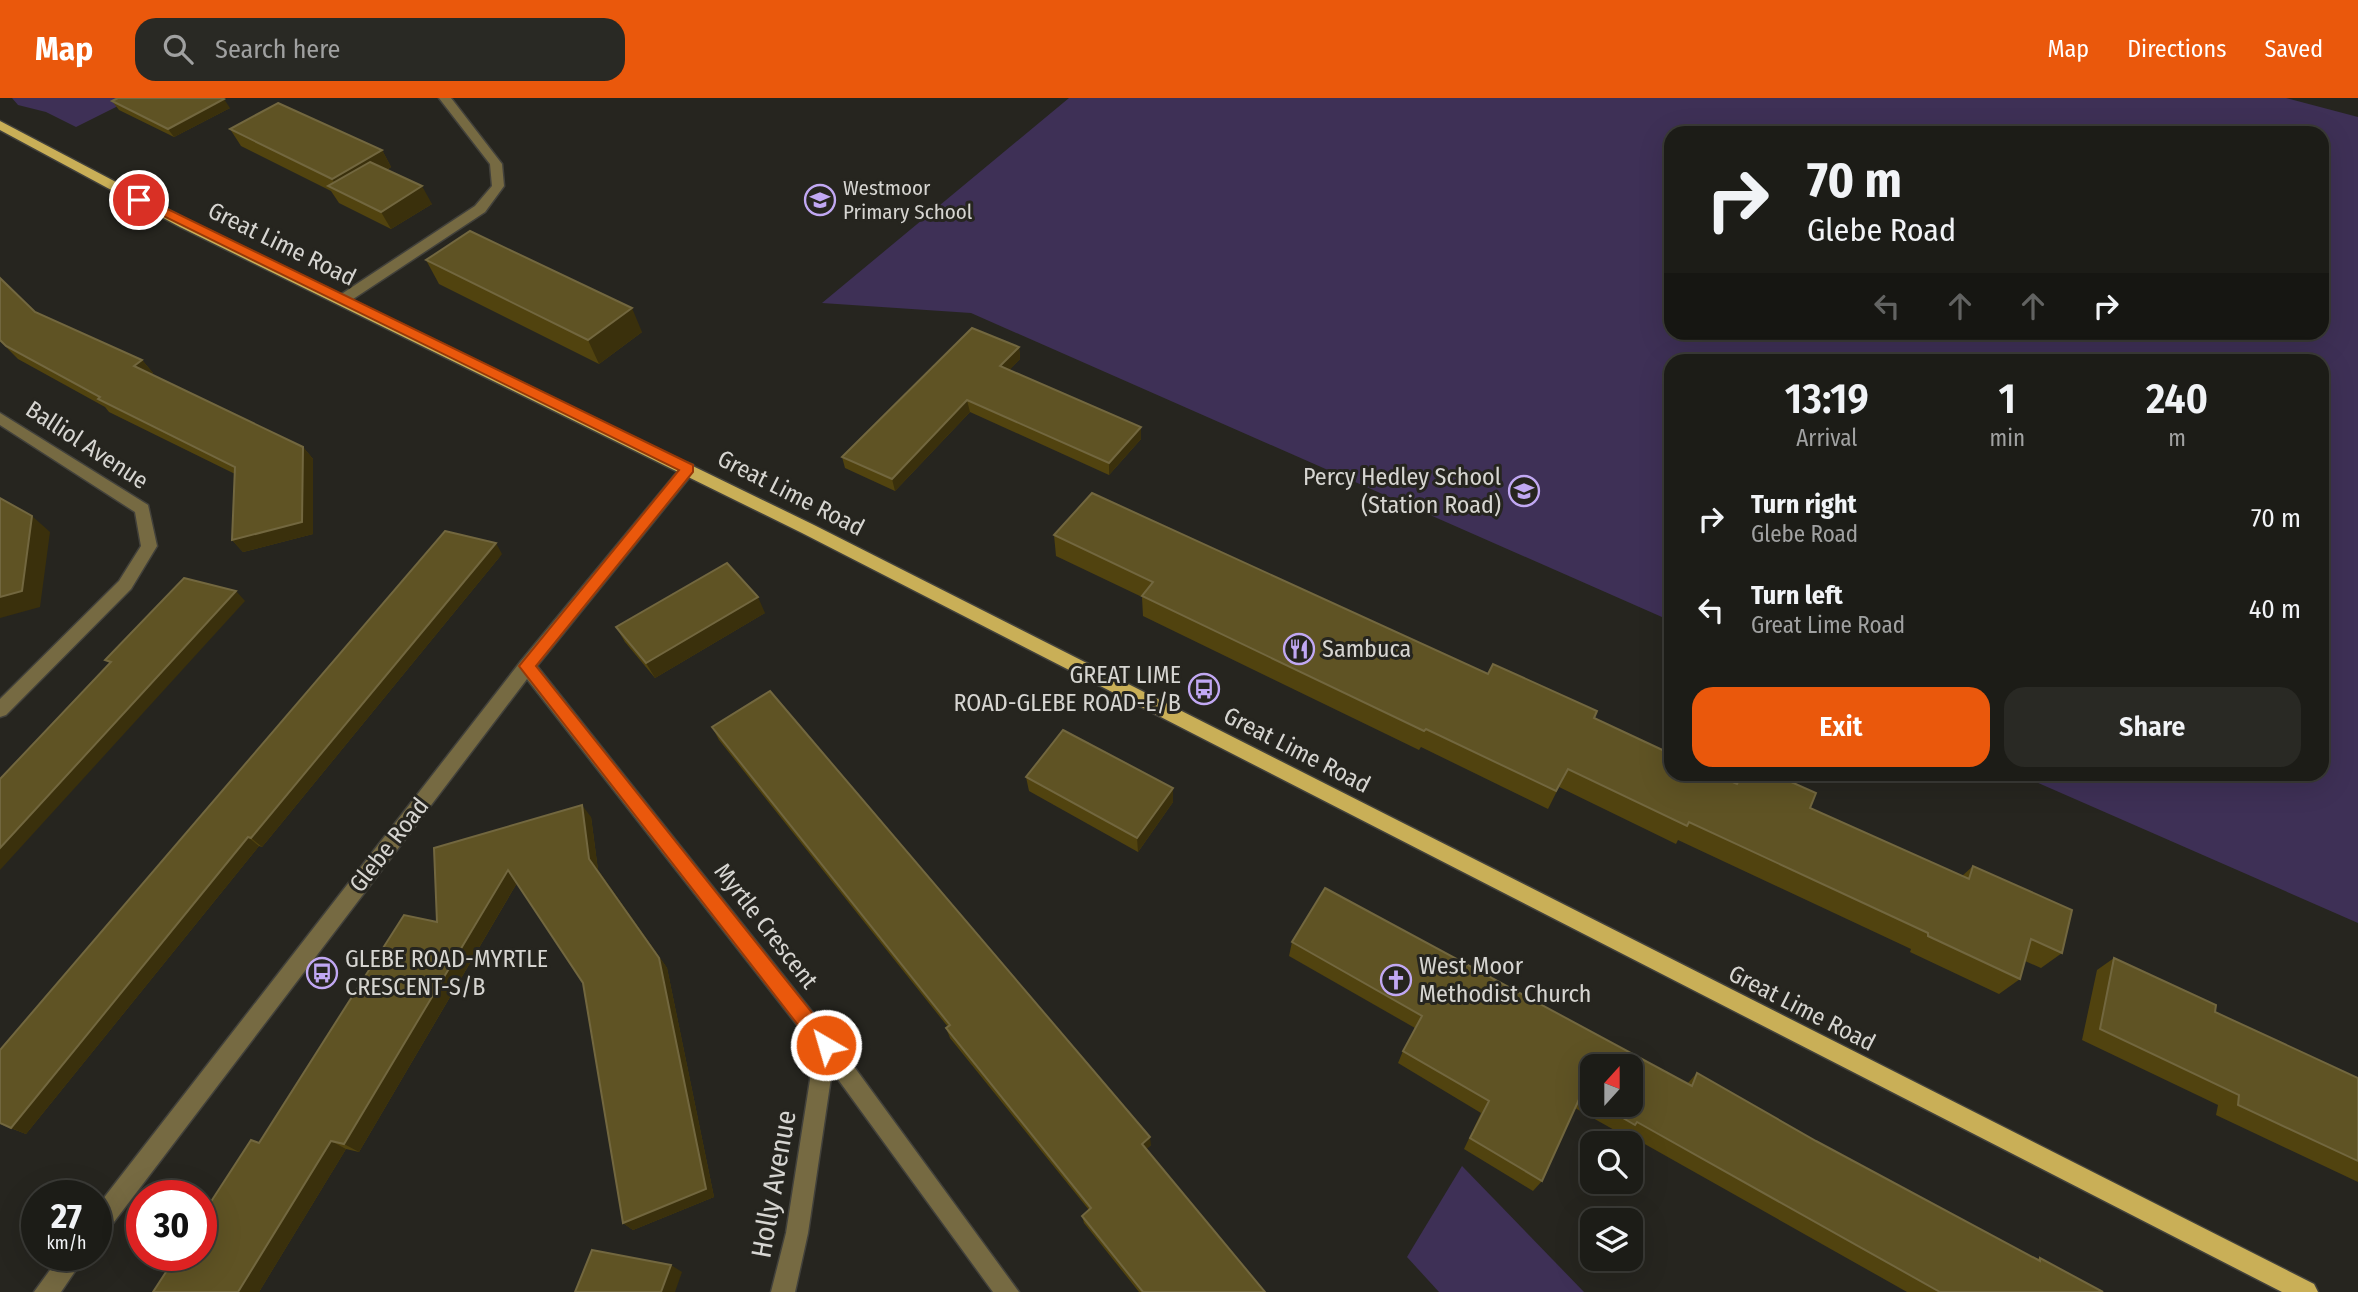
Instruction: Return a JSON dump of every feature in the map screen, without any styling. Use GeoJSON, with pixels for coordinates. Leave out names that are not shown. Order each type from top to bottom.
{"type":"FeatureCollection","features":[{"type":"Feature","properties":{"kind":"main road","name":"Great Lime Road"},"geometry":{"type":"LineString","coordinates":[[0,125],[185,224],[688,469],[2306,1292]]}},
{"type":"Feature","properties":{"kind":"street"},"geometry":{"type":"LineString","coordinates":[[342,300],[480,209],[498,186],[496,164],[445,98]]}},
{"type":"Feature","properties":{"kind":"street","name":"Balliol Avenue"},"geometry":{"type":"LineString","coordinates":[[0,418],[142,509],[149,546],[125,585],[0,710]]}},
{"type":"Feature","properties":{"kind":"street","name":"Glebe Road"},"geometry":{"type":"LineString","coordinates":[[112,1206],[527,666],[688,469]]}},
{"type":"Feature","properties":{"kind":"street","name":"Myrtle Crescent"},"geometry":{"type":"LineString","coordinates":[[527,666],[826,1045],[1007,1292]]}},
{"type":"Feature","properties":{"kind":"street","name":"Holly Avenue"},"geometry":{"type":"LineString","coordinates":[[783,1292],[797,1233],[826,1045]]}},
{"type":"Feature","properties":{"kind":"street"},"geometry":{"type":"LineString","coordinates":[[46,1292],[62,1271]]}},
{"type":"Feature","properties":{"kind":"shaded area"},"geometry":{"type":"Polygon","coordinates":[[[12,98],[134,98],[76,127],[46,112],[18,105],[12,98]]]}},
{"type":"Feature","properties":{"kind":"shaded area","name":"Percy Hedley School (Station Road)"},"geometry":{"type":"Polygon","coordinates":[[[1069,98],[2286,98],[2358,117],[2358,923],[2034,781],[2329,781],[2329,354],[1664,354],[1664,618],[971,313],[822,303],[1069,98]]]}},
{"type":"Feature","properties":{"kind":"shaded area"},"geometry":{"type":"Polygon","coordinates":[[[1462,1166],[1584,1292],[1439,1292],[1407,1257],[1462,1166]]]}},
{"type":"Feature","properties":{"kind":"building"},"geometry":{"type":"Polygon","coordinates":[[[118,98],[224,99],[168,129],[112,101],[118,98]]]}},
{"type":"Feature","properties":{"kind":"building"},"geometry":{"type":"Polygon","coordinates":[[[278,103],[382,150],[332,179],[230,129],[278,103]]]}},
{"type":"Feature","properties":{"kind":"building"},"geometry":{"type":"Polygon","coordinates":[[[370,162],[422,186],[381,212],[328,186],[370,162]]]}},
{"type":"Feature","properties":{"kind":"building"},"geometry":{"type":"Polygon","coordinates":[[[470,231],[632,308],[588,340],[426,260],[470,231]]]}},
{"type":"Feature","properties":{"kind":"building"},"geometry":{"type":"Polygon","coordinates":[[[0,278],[35,312],[142,360],[134,366],[303,447],[302,522],[232,540],[235,467],[98,399],[100,397],[6,346],[0,340],[0,278]]]}},
{"type":"Feature","properties":{"kind":"building"},"geometry":{"type":"Polygon","coordinates":[[[972,328],[1019,347],[1000,366],[1141,427],[1109,463],[967,400],[892,479],[842,457],[972,328]]]}},
{"type":"Feature","properties":{"kind":"building"},"geometry":{"type":"Polygon","coordinates":[[[1092,493],[1488,674],[1493,664],[1597,711],[1594,718],[1664,751],[1664,781],[1730,781],[1737,784],[1738,781],[1789,781],[1816,793],[1810,808],[1969,879],[1973,866],[2072,910],[2062,953],[2031,939],[2020,979],[1928,936],[1928,933],[1689,822],[1687,826],[1568,769],[1556,791],[1142,596],[1153,582],[1054,535],[1092,493]]]}},
{"type":"Feature","properties":{"kind":"building"},"geometry":{"type":"Polygon","coordinates":[[[0,498],[32,516],[22,591],[0,597],[0,498]]]}},
{"type":"Feature","properties":{"kind":"building"},"geometry":{"type":"Polygon","coordinates":[[[445,531],[496,543],[251,838],[248,837],[11,1128],[0,1123],[0,1050],[445,531]]]}},
{"type":"Feature","properties":{"kind":"building"},"geometry":{"type":"Polygon","coordinates":[[[727,563],[758,597],[646,663],[616,627],[727,563]]]}},
{"type":"Feature","properties":{"kind":"building"},"geometry":{"type":"Polygon","coordinates":[[[184,578],[236,591],[0,848],[0,779],[111,662],[105,660],[184,578]]]}},
{"type":"Feature","properties":{"kind":"building"},"geometry":{"type":"Polygon","coordinates":[[[770,691],[1150,1137],[1142,1144],[1265,1292],[1143,1292],[1082,1216],[1091,1208],[946,1028],[950,1025],[712,727],[770,691]]]}},
{"type":"Feature","properties":{"kind":"building"},"geometry":{"type":"Polygon","coordinates":[[[1063,730],[1173,788],[1137,838],[1026,777],[1063,730]]]}},
{"type":"Feature","properties":{"kind":"building"},"geometry":{"type":"Polygon","coordinates":[[[582,805],[589,859],[659,958],[706,1189],[623,1223],[583,983],[508,870],[344,1144],[331,1141],[238,1292],[153,1292],[167,1271],[217,1271],[217,1192],[251,1140],[259,1143],[404,915],[437,922],[434,848],[582,805]]]}},
{"type":"Feature","properties":{"kind":"building"},"geometry":{"type":"Polygon","coordinates":[[[1325,888],[1633,1054],[1580,1054],[1580,1097],[1542,1181],[1470,1138],[1489,1101],[1403,1051],[1422,1016],[1292,942],[1325,888]]]}},
{"type":"Feature","properties":{"kind":"building"},"geometry":{"type":"Polygon","coordinates":[[[2114,958],[2216,1005],[2215,1012],[2358,1078],[2358,1161],[2238,1105],[2239,1095],[2100,1029],[2114,958]]]}},
{"type":"Feature","properties":{"kind":"building"},"geometry":{"type":"Polygon","coordinates":[[[1643,1060],[1692,1086],[1697,1073],[1816,1141],[2103,1292],[1940,1292],[1637,1122],[1635,1125],[1621,1117],[1643,1117],[1643,1060]]]}},
{"type":"Feature","properties":{"kind":"building"},"geometry":{"type":"Polygon","coordinates":[[[592,1250],[671,1265],[661,1292],[575,1292],[592,1250]]]}},
{"type":"Feature","properties":{"kind":"place","name":"Westmoor Primary School"},"geometry":{"type":"Point","coordinates":[820,200]}},
{"type":"Feature","properties":{"kind":"place","name":"Percy Hedley School (Station Road)"},"geometry":{"type":"Point","coordinates":[1524,491]}},
{"type":"Feature","properties":{"kind":"place","name":"Sambuca"},"geometry":{"type":"Point","coordinates":[1299,649]}},
{"type":"Feature","properties":{"kind":"place","name":"GREAT LIME ROAD-GLEBE ROAD-E/B"},"geometry":{"type":"Point","coordinates":[1204,689]}},
{"type":"Feature","properties":{"kind":"place","name":"GLEBE ROAD-MYRTLE CRESCENT-S/B"},"geometry":{"type":"Point","coordinates":[322,973]}},
{"type":"Feature","properties":{"kind":"place","name":"West Moor Methodist Church"},"geometry":{"type":"Point","coordinates":[1396,980]}},
{"type":"Feature","properties":{"kind":"route"},"geometry":{"type":"LineString","coordinates":[[139,200],[688,469],[527,666],[826,1045]]}}]}
